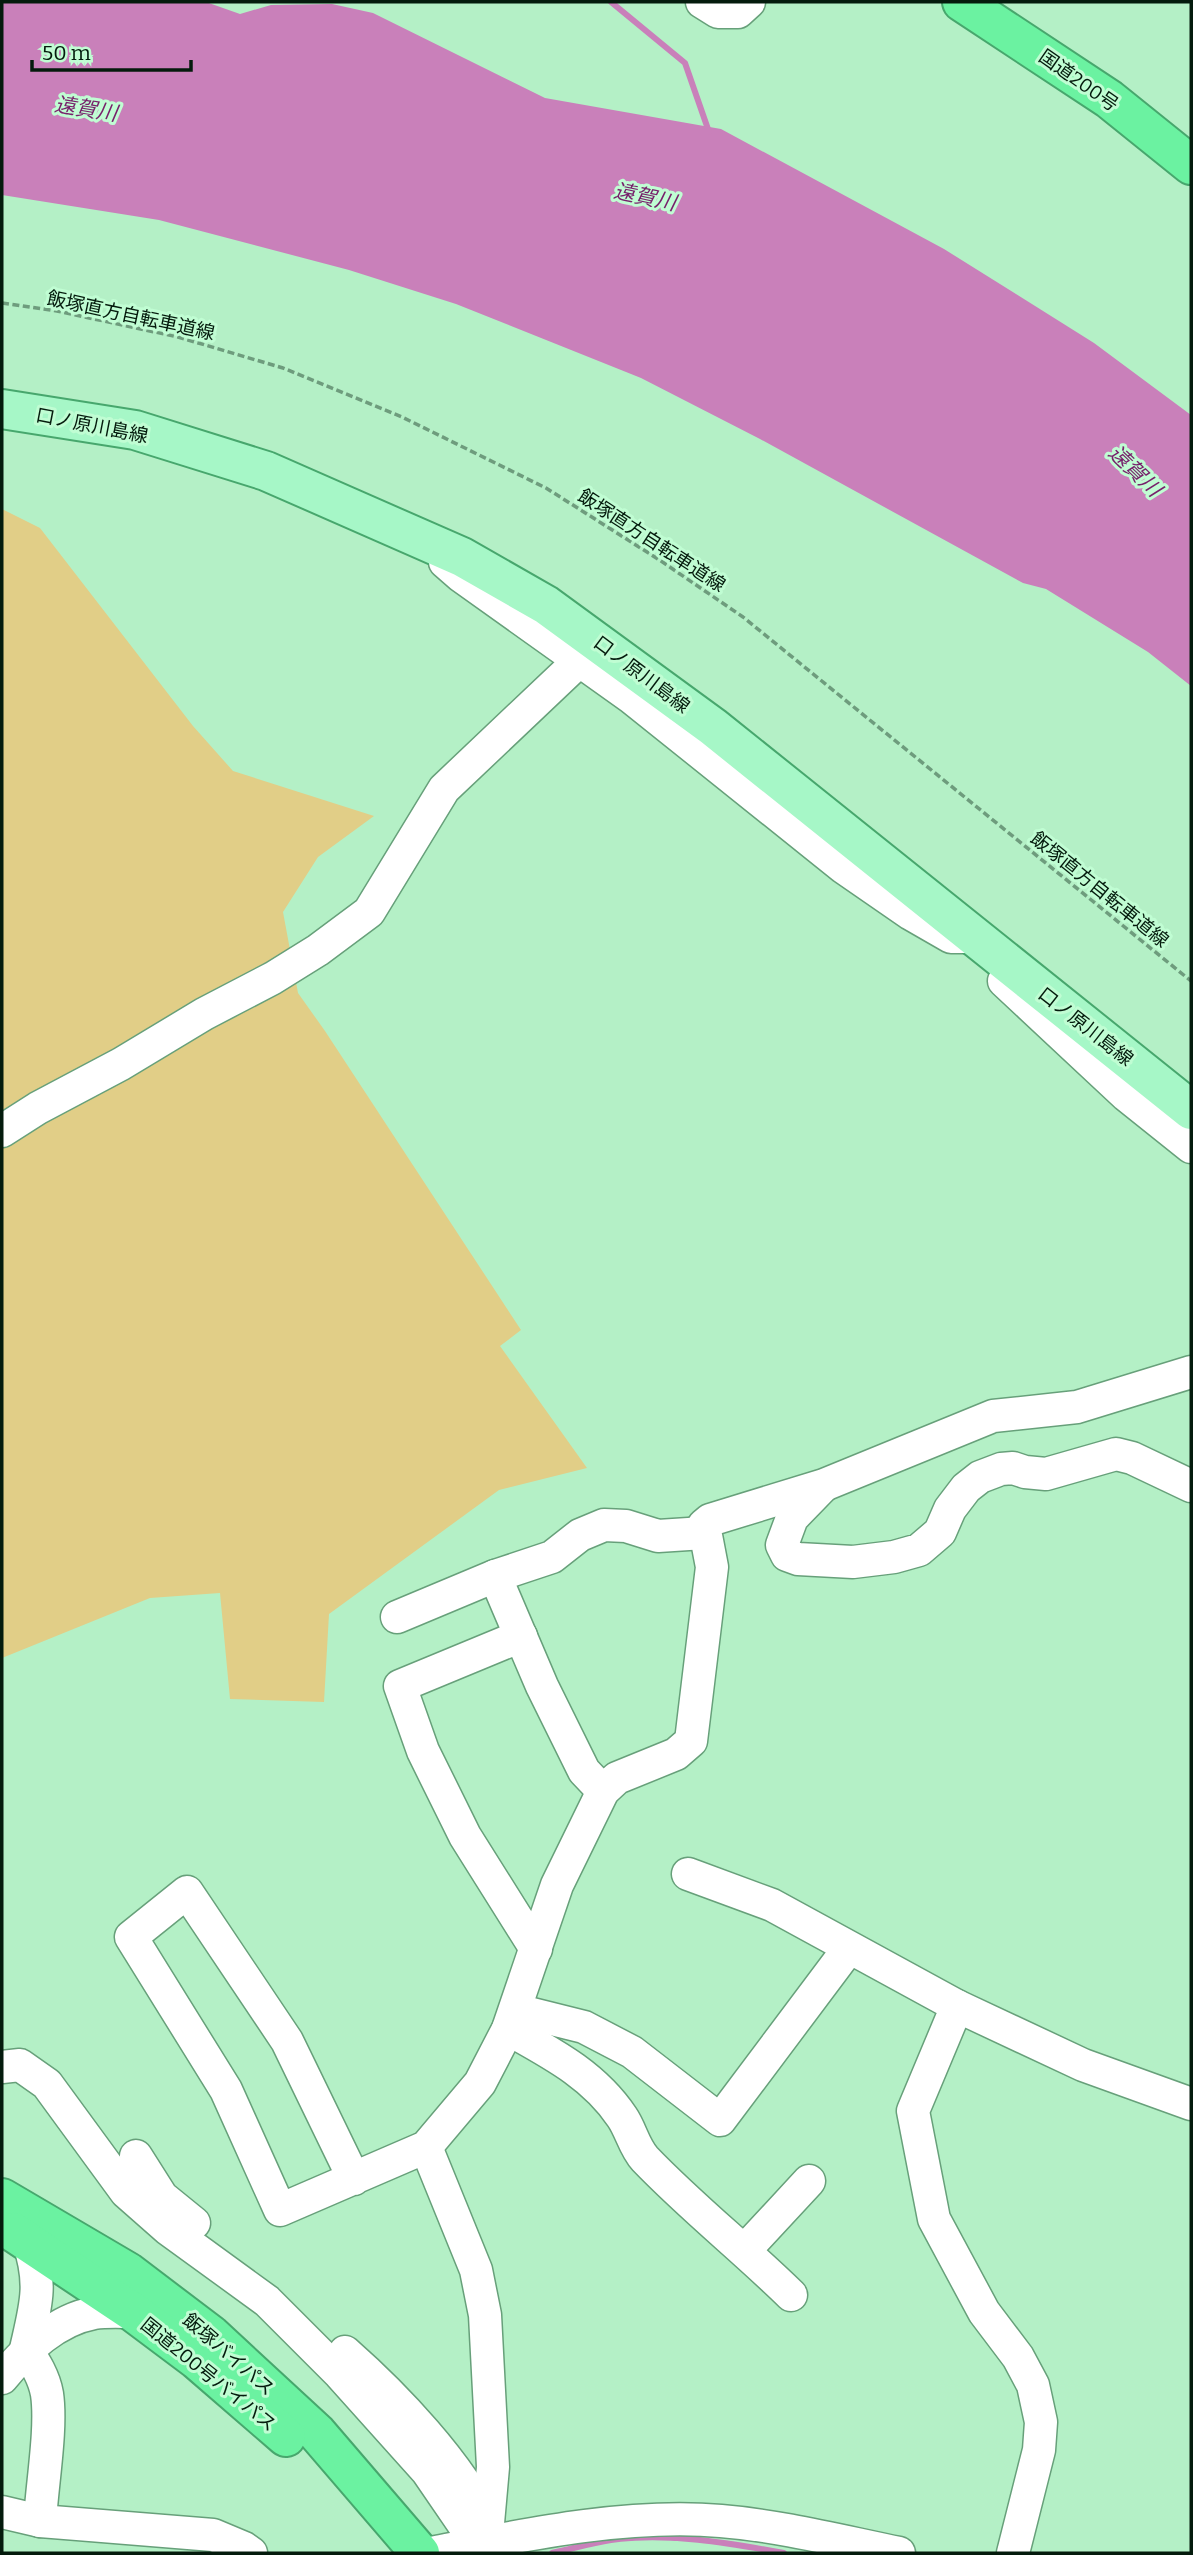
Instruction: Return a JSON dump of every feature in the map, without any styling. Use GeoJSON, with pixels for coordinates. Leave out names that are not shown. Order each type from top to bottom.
{"type":"FeatureCollection","features":[{"type":"Feature","properties":{"kind":"highway","name":"国道200号"},"geometry":{"type":"LineString","coordinates":[[962,2],[1109,99],[1191,165]]}},
{"type":"Feature","properties":{"kind":"highway","name":"飯塚バイパス"},"geometry":{"type":"LineString","coordinates":[[2,2198],[128,2272],[211,2335],[301,2435],[420,2553]]}},
{"type":"Feature","properties":{"kind":"highway","name":"国道200号バイパス"},"geometry":{"type":"LineString","coordinates":[[15,2233],[133,2312],[301,2435],[389,2553]]}},
{"type":"Feature","properties":{"kind":"main road","name":"口ノ原川島線"},"geometry":{"type":"LineString","coordinates":[[2,409],[148,434],[266,471],[462,557],[546,605],[765,768],[1191,1110]]}},
{"type":"Feature","properties":{"kind":"street"},"geometry":{"type":"LineString","coordinates":[[702,2],[719,12],[738,12],[748,2]]}},
{"type":"Feature","properties":{"kind":"street"},"geometry":{"type":"LineString","coordinates":[[417,537],[461,576],[632,698],[855,875],[911,915],[951,937],[973,937],[984,962],[1126,1095],[1191,1147]]}},
{"type":"Feature","properties":{"kind":"street"},"geometry":{"type":"LineString","coordinates":[[2,1131],[38,1108],[121,1064],[295,964],[369,912],[444,789],[579,662]]}},
{"type":"Feature","properties":{"kind":"street"},"geometry":{"type":"LineString","coordinates":[[354,2179],[287,2041],[187,1892],[131,1937],[226,2090],[280,2210],[354,2179],[426,2147],[480,2083],[512,2020],[557,1885],[603,1791],[617,1778],[669,1757],[691,1741],[712,1567],[704,1525],[710,1520],[824,1485],[993,1416],[1077,1407],[1191,1372]]}},
{"type":"Feature","properties":{"kind":"street"},"geometry":{"type":"LineString","coordinates":[[824,1485],[792,1518],[782,1545],[787,1555],[798,1559],[853,1562],[894,1557],[919,1550],[940,1531],[950,1509],[966,1488],[980,1477],[1001,1469],[1013,1468],[1046,1474],[1116,1454],[1132,1458],[1191,1486]]}},
{"type":"Feature","properties":{"kind":"street"},"geometry":{"type":"LineString","coordinates":[[397,1617],[495,1576],[552,1557],[580,1535],[604,1525],[626,1527],[658,1536],[704,1533]]}},
{"type":"Feature","properties":{"kind":"street"},"geometry":{"type":"LineString","coordinates":[[495,1576],[542,1686],[584,1771],[603,1791]]}},
{"type":"Feature","properties":{"kind":"street"},"geometry":{"type":"LineString","coordinates":[[521,1636],[400,1686],[423,1751],[466,1836],[536,1949]]}},
{"type":"Feature","properties":{"kind":"street"},"geometry":{"type":"LineString","coordinates":[[688,1874],[772,1905],[957,2006],[1083,2065],[1191,2104]]}},
{"type":"Feature","properties":{"kind":"street"},"geometry":{"type":"LineString","coordinates":[[512,2020],[584,2028],[632,2052],[720,2120],[849,1948]]}},
{"type":"Feature","properties":{"kind":"street"},"geometry":{"type":"LineString","coordinates":[[957,2006],[913,2111],[934,2219],[984,2312],[1018,2357],[1033,2385],[1041,2422],[1039,2450],[1013,2553]]}},
{"type":"Feature","properties":{"kind":"street"},"geometry":{"type":"LineString","coordinates":[[512,2020],[599,2088],[623,2118],[642,2156],[674,2189],[745,2250],[791,2295]]}},
{"type":"Feature","properties":{"kind":"street"},"geometry":{"type":"LineString","coordinates":[[2,2067],[20,2066],[47,2084],[126,2192],[168,2229],[267,2301],[340,2374],[485,2537]]}},
{"type":"Feature","properties":{"kind":"street"},"geometry":{"type":"LineString","coordinates":[[426,2147],[476,2270],[485,2315],[492,2467],[485,2537]]}},
{"type":"Feature","properties":{"kind":"street"},"geometry":{"type":"LineString","coordinates":[[136,2156],[162,2197],[235,2253],[365,2369],[453,2466],[476,2498],[485,2537]]}},
{"type":"Feature","properties":{"kind":"street"},"geometry":{"type":"LineString","coordinates":[[745,2250],[809,2181]]}},
{"type":"Feature","properties":{"kind":"street"},"geometry":{"type":"LineString","coordinates":[[15,2233],[36,2263],[38,2296],[26,2349],[40,2371],[47,2394],[40,2521]]}},
{"type":"Feature","properties":{"kind":"street"},"geometry":{"type":"LineString","coordinates":[[2,2378],[26,2349],[73,2319],[96,2312],[133,2312]]}},
{"type":"Feature","properties":{"kind":"street"},"geometry":{"type":"LineString","coordinates":[[2,2512],[40,2521],[213,2535],[251,2553]]}},
{"type":"Feature","properties":{"kind":"street"},"geometry":{"type":"LineString","coordinates":[[431,2553],[485,2537],[653,2519],[721,2521],[801,2533],[899,2553]]}},
{"type":"Feature","properties":{"kind":"path","name":"飯塚直方自転車道線"},"geometry":{"type":"LineString","coordinates":[[2,303],[57,311],[178,337],[283,368],[402,417],[546,488],[743,617],[1191,981]]}},
{"type":"Feature","properties":{"kind":"shaded area"},"geometry":{"type":"Polygon","coordinates":[[[2,509],[40,528],[193,726],[233,771],[374,816],[318,857],[283,912],[298,993],[521,1330],[500,1346],[587,1468],[499,1490],[329,1614],[324,1702],[230,1699],[220,1593],[150,1598],[2,1658],[2,509]]]}},
{"type":"Feature","properties":{"kind":"water","name":"遠賀川"},"geometry":{"type":"Polygon","coordinates":[[[2,2],[206,2],[240,14],[271,5],[332,4],[373,13],[545,98],[721,129],[944,249],[1094,343],[1191,415],[1191,686],[1148,652],[1046,589],[1023,583],[760,439],[641,378],[456,304],[349,270],[159,220],[2,195],[2,2]]]}},
{"type":"Feature","properties":{"kind":"waterway"},"geometry":{"type":"LineString","coordinates":[[611,2],[685,63],[709,132]]}},
{"type":"Feature","properties":{"kind":"waterway"},"geometry":{"type":"LineString","coordinates":[[552,2553],[611,2540],[654,2537],[720,2542],[784,2553]]}}]}
